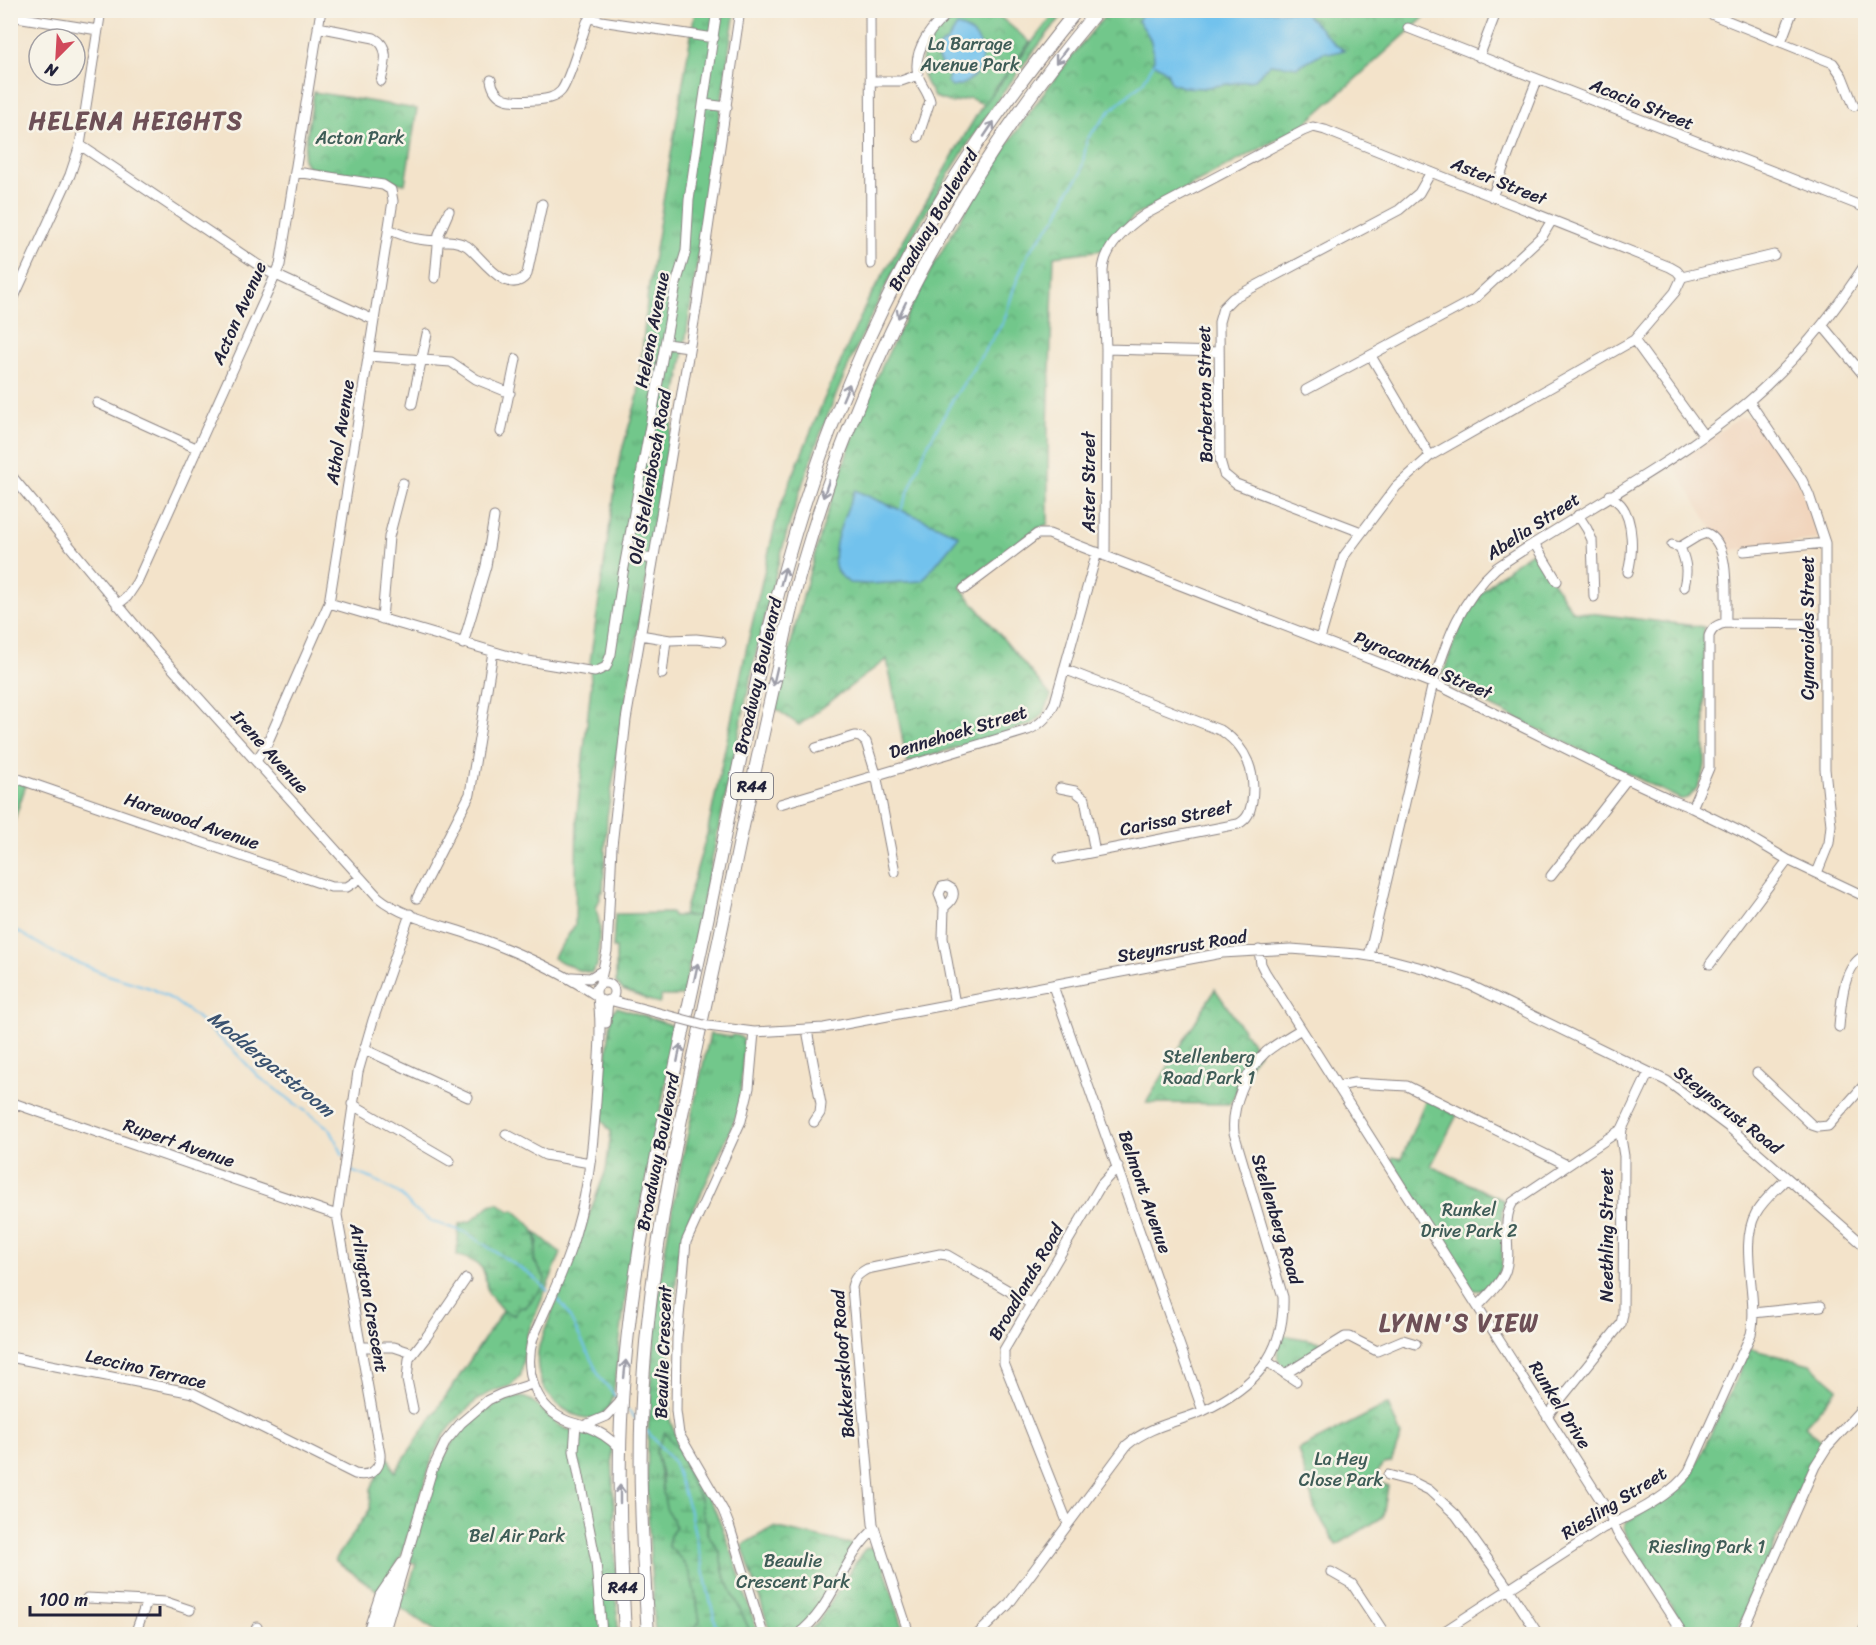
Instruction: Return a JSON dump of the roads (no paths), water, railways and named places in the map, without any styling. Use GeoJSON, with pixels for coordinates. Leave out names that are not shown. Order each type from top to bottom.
{"type":"FeatureCollection","features":[{"type":"Feature","properties":{"kind":"main road","name":"Broadway Boulevard"},"geometry":{"type":"LineString","coordinates":[[625,1635],[620,1539],[620,1449],[622,1400],[638,1256],[777,598],[801,514],[846,392],[904,266],[938,204],[1010,98],[1077,10]]}},
{"type":"Feature","properties":{"kind":"main road","name":"Broadway Boulevard"},"geometry":{"type":"LineString","coordinates":[[648,1635],[642,1535],[641,1434],[644,1368],[659,1232],[769,703],[802,567],[826,490],[859,403],[913,287],[963,197],[1020,111],[1098,10]]}},
{"type":"Feature","properties":{"kind":"street"},"geometry":{"type":"LineString","coordinates":[[10,306],[70,174],[80,145],[101,10]]}},
{"type":"Feature","properties":{"kind":"street","name":"Acton Avenue"},"geometry":{"type":"LineString","coordinates":[[117,605],[127,597],[136,582],[276,275],[296,172],[321,10]]}},
{"type":"Feature","properties":{"kind":"street","name":"Helena Avenue"},"geometry":{"type":"LineString","coordinates":[[493,652],[537,664],[595,672],[606,667],[611,654],[676,284],[686,251],[689,200],[717,10]]}},
{"type":"Feature","properties":{"kind":"street","name":"Old Stellenbosch Road"},"geometry":{"type":"LineString","coordinates":[[600,984],[607,951],[612,846],[619,771],[689,347],[741,10]]}},
{"type":"Feature","properties":{"kind":"street"},"geometry":{"type":"LineString","coordinates":[[870,10],[871,264]]}},
{"type":"Feature","properties":{"kind":"street"},"geometry":{"type":"LineString","coordinates":[[918,137],[930,101],[918,75],[918,59],[924,40],[953,10]]}},
{"type":"Feature","properties":{"kind":"street"},"geometry":{"type":"LineString","coordinates":[[1479,57],[1497,10]]}},
{"type":"Feature","properties":{"kind":"street"},"geometry":{"type":"LineString","coordinates":[[1701,10],[1833,63],[1842,76],[1854,106]]}},
{"type":"Feature","properties":{"kind":"street"},"geometry":{"type":"LineString","coordinates":[[1780,42],[1793,10]]}},
{"type":"Feature","properties":{"kind":"street"},"geometry":{"type":"LineString","coordinates":[[491,80],[496,93],[506,100],[546,99],[558,94],[565,85],[589,13],[601,21],[714,38]]}},
{"type":"Feature","properties":{"kind":"street"},"geometry":{"type":"LineString","coordinates":[[10,16],[98,30]]}},
{"type":"Feature","properties":{"kind":"street"},"geometry":{"type":"LineString","coordinates":[[318,27],[381,41],[386,58],[381,81]]}},
{"type":"Feature","properties":{"kind":"street","name":"Acacia Street"},"geometry":{"type":"LineString","coordinates":[[1408,28],[1866,208]]}},
{"type":"Feature","properties":{"kind":"street"},"geometry":{"type":"LineString","coordinates":[[870,81],[901,81],[918,75]]}},
{"type":"Feature","properties":{"kind":"street"},"geometry":{"type":"LineString","coordinates":[[1492,197],[1537,80]]}},
{"type":"Feature","properties":{"kind":"street"},"geometry":{"type":"LineString","coordinates":[[704,104],[727,107]]}},
{"type":"Feature","properties":{"kind":"street","name":"Aster Street"},"geometry":{"type":"LineString","coordinates":[[1101,554],[1106,350],[1103,271],[1105,258],[1130,227],[1153,210],[1303,130],[1313,127],[1326,130],[1670,267],[1682,277]]}},
{"type":"Feature","properties":{"kind":"street"},"geometry":{"type":"LineString","coordinates":[[80,145],[258,265],[374,320]]}},
{"type":"Feature","properties":{"kind":"street","name":"Athol Avenue"},"geometry":{"type":"LineString","coordinates":[[256,761],[266,746],[329,603],[393,197],[387,187],[296,172]]}},
{"type":"Feature","properties":{"kind":"street","name":"Barberton Street"},"geometry":{"type":"LineString","coordinates":[[1361,532],[1236,484],[1227,478],[1220,460],[1220,313],[1227,302],[1399,210],[1419,193],[1431,172]]}},
{"type":"Feature","properties":{"kind":"street"},"geometry":{"type":"LineString","coordinates":[[389,229],[417,239],[454,241],[476,254],[495,275],[520,280],[527,274],[542,204]]}},
{"type":"Feature","properties":{"kind":"street"},"geometry":{"type":"LineString","coordinates":[[435,278],[440,229],[448,211]]}},
{"type":"Feature","properties":{"kind":"street"},"geometry":{"type":"LineString","coordinates":[[1306,390],[1481,294],[1543,235],[1552,220]]}},
{"type":"Feature","properties":{"kind":"street"},"geometry":{"type":"LineString","coordinates":[[1320,639],[1341,563],[1347,551],[1396,487],[1430,456],[1634,340],[1675,292],[1682,277],[1774,255]]}},
{"type":"Feature","properties":{"kind":"street","name":"Abelia Street"},"geometry":{"type":"LineString","coordinates":[[1369,956],[1433,684],[1447,640],[1467,601],[1481,582],[1496,568],[1704,436],[1749,401],[1822,326],[1866,263]]}},
{"type":"Feature","properties":{"kind":"street"},"geometry":{"type":"LineString","coordinates":[[1822,326],[1866,378]]}},
{"type":"Feature","properties":{"kind":"street"},"geometry":{"type":"LineString","coordinates":[[412,404],[427,334]]}},
{"type":"Feature","properties":{"kind":"street"},"geometry":{"type":"LineString","coordinates":[[1634,340],[1704,436]]}},
{"type":"Feature","properties":{"kind":"street"},"geometry":{"type":"LineString","coordinates":[[666,344],[689,347]]}},
{"type":"Feature","properties":{"kind":"street"},"geometry":{"type":"LineString","coordinates":[[1106,350],[1219,352]]}},
{"type":"Feature","properties":{"kind":"street"},"geometry":{"type":"LineString","coordinates":[[1371,356],[1430,456]]}},
{"type":"Feature","properties":{"kind":"street"},"geometry":{"type":"LineString","coordinates":[[368,357],[455,363],[476,379],[510,393]]}},
{"type":"Feature","properties":{"kind":"street"},"geometry":{"type":"LineString","coordinates":[[501,432],[516,359]]}},
{"type":"Feature","properties":{"kind":"street","name":"Cynaroides Street"},"geometry":{"type":"LineString","coordinates":[[1749,401],[1802,480],[1825,543],[1825,769],[1831,825],[1829,843],[1817,873]]}},
{"type":"Feature","properties":{"kind":"street"},"geometry":{"type":"LineString","coordinates":[[97,403],[196,448]]}},
{"type":"Feature","properties":{"kind":"street","name":"Irene Avenue"},"geometry":{"type":"LineString","coordinates":[[10,474],[117,605],[384,902],[410,914],[489,942],[568,976],[600,984]]}},
{"type":"Feature","properties":{"kind":"street"},"geometry":{"type":"LineString","coordinates":[[382,619],[390,537],[404,483]]}},
{"type":"Feature","properties":{"kind":"street"},"geometry":{"type":"LineString","coordinates":[[1610,495],[1623,507],[1628,522],[1633,548],[1628,572]]}},
{"type":"Feature","properties":{"kind":"street"},"geometry":{"type":"LineString","coordinates":[[1578,516],[1592,540],[1594,597]]}},
{"type":"Feature","properties":{"kind":"street"},"geometry":{"type":"LineString","coordinates":[[463,644],[486,566],[494,517]]}},
{"type":"Feature","properties":{"kind":"street","name":"Pyracantha Street"},"geometry":{"type":"LineString","coordinates":[[964,589],[1041,532],[1049,534],[1433,684],[1627,779],[1692,808],[1788,860],[1866,897]]}},
{"type":"Feature","properties":{"kind":"street"},"geometry":{"type":"LineString","coordinates":[[1683,587],[1686,564],[1676,546],[1703,534],[1710,534],[1717,542],[1724,557],[1726,623]]}},
{"type":"Feature","properties":{"kind":"street"},"geometry":{"type":"LineString","coordinates":[[1534,543],[1557,581]]}},
{"type":"Feature","properties":{"kind":"street"},"geometry":{"type":"LineString","coordinates":[[1744,551],[1825,543]]}},
{"type":"Feature","properties":{"kind":"street","name":"Dennehoek Street"},"geometry":{"type":"LineString","coordinates":[[780,804],[1034,727],[1044,720],[1052,709],[1101,554]]}},
{"type":"Feature","properties":{"kind":"street"},"geometry":{"type":"LineString","coordinates":[[628,555],[653,560]]}},
{"type":"Feature","properties":{"kind":"street"},"geometry":{"type":"LineString","coordinates":[[1546,561],[1557,559]]}},
{"type":"Feature","properties":{"kind":"street"},"geometry":{"type":"LineString","coordinates":[[329,603],[493,652],[470,794],[417,898]]}},
{"type":"Feature","properties":{"kind":"street"},"geometry":{"type":"LineString","coordinates":[[1692,808],[1707,777],[1710,759],[1709,636],[1714,628],[1726,623],[1825,624]]}},
{"type":"Feature","properties":{"kind":"street"},"geometry":{"type":"LineString","coordinates":[[640,635],[666,640],[696,639],[721,642]]}},
{"type":"Feature","properties":{"kind":"street"},"geometry":{"type":"LineString","coordinates":[[662,674],[666,640]]}},
{"type":"Feature","properties":{"kind":"street","name":"Carissa Street"},"geometry":{"type":"LineString","coordinates":[[1059,859],[1238,824],[1246,818],[1251,809],[1254,785],[1253,772],[1237,744],[1222,731],[1064,669]]}},
{"type":"Feature","properties":{"kind":"street"},"geometry":{"type":"LineString","coordinates":[[816,748],[855,736],[866,742],[876,774],[896,872]]}},
{"type":"Feature","properties":{"kind":"street","name":"Harewood Avenue"},"geometry":{"type":"LineString","coordinates":[[10,776],[331,887],[347,887],[361,878]]}},
{"type":"Feature","properties":{"kind":"street"},"geometry":{"type":"LineString","coordinates":[[1551,876],[1627,779]]}},
{"type":"Feature","properties":{"kind":"street"},"geometry":{"type":"LineString","coordinates":[[1060,788],[1075,791],[1084,799],[1095,852]]}},
{"type":"Feature","properties":{"kind":"street"},"geometry":{"type":"LineString","coordinates":[[1710,964],[1788,860]]}},
{"type":"Feature","properties":{"kind":"street"},"geometry":{"type":"LineString","coordinates":[[944,907],[943,938],[955,1004]]}},
{"type":"Feature","properties":{"kind":"street","name":"Arlington Crescent"},"geometry":{"type":"LineString","coordinates":[[366,1475],[375,1470],[381,1457],[337,1215],[352,1104],[364,1049],[410,914]]}},
{"type":"Feature","properties":{"kind":"street","name":"Steynsrust Road"},"geometry":{"type":"LineString","coordinates":[[603,999],[641,1007],[681,1020],[747,1031],[807,1030],[857,1023],[1222,953],[1259,950],[1319,950],[1369,956],[1416,966],[1470,985],[1667,1081],[1702,1106],[1866,1247]]}},
{"type":"Feature","properties":{"kind":"street","name":"Runkel Drive"},"geometry":{"type":"LineString","coordinates":[[1259,950],[1261,964],[1301,1029],[1609,1513],[1683,1635]]}},
{"type":"Feature","properties":{"kind":"street","name":"Old Stellenbosch Road"},"geometry":{"type":"LineString","coordinates":[[607,951],[613,988]]}},
{"type":"Feature","properties":{"kind":"street"},"geometry":{"type":"LineString","coordinates":[[1839,1027],[1845,982],[1858,960],[1866,955]]}},
{"type":"Feature","properties":{"kind":"street"},"geometry":{"type":"LineString","coordinates":[[568,976],[590,978],[603,970]]}},
{"type":"Feature","properties":{"kind":"street","name":"Irene Avenue"},"geometry":{"type":"LineString","coordinates":[[568,976],[603,999]]}},
{"type":"Feature","properties":{"kind":"street"},"geometry":{"type":"LineString","coordinates":[[599,1061],[602,1051],[603,999],[596,989],[600,984],[608,983],[613,988],[614,994],[603,999]]}},
{"type":"Feature","properties":{"kind":"street","name":"Belmont Avenue"},"geometry":{"type":"LineString","coordinates":[[1053,986],[1203,1411]]}},
{"type":"Feature","properties":{"kind":"street"},"geometry":{"type":"LineString","coordinates":[[584,987],[591,997],[598,1022],[599,1041],[590,1163],[576,1234],[530,1349],[529,1367],[532,1384],[554,1414],[604,1435],[620,1449]]}},
{"type":"Feature","properties":{"kind":"street","name":"Steynsrust Road"},"geometry":{"type":"LineString","coordinates":[[613,988],[641,1007]]}},
{"type":"Feature","properties":{"kind":"street"},"geometry":{"type":"LineString","coordinates":[[599,1041],[603,999]]}},
{"type":"Feature","properties":{"kind":"street","name":"Stellenberg Road"},"geometry":{"type":"LineString","coordinates":[[978,1635],[1008,1605],[1127,1445],[1147,1431],[1203,1411],[1234,1394],[1257,1376],[1268,1362],[1280,1327],[1284,1309],[1283,1297],[1234,1133],[1233,1122],[1237,1101],[1258,1062],[1275,1046],[1301,1029]]}},
{"type":"Feature","properties":{"kind":"street"},"geometry":{"type":"LineString","coordinates":[[807,1030],[821,1104],[820,1113],[814,1122]]}},
{"type":"Feature","properties":{"kind":"street","name":"Beaulie Crescent"},"geometry":{"type":"LineString","coordinates":[[747,1031],[749,1088],[741,1121],[686,1242],[677,1338],[676,1424],[684,1444],[723,1510],[763,1635]]}},
{"type":"Feature","properties":{"kind":"street"},"geometry":{"type":"LineString","coordinates":[[364,1049],[468,1097]]}},
{"type":"Feature","properties":{"kind":"street","name":"Neethling Street"},"geometry":{"type":"LineString","coordinates":[[1547,1416],[1621,1324],[1623,1314],[1624,1156],[1622,1129],[1649,1072]]}},
{"type":"Feature","properties":{"kind":"street"},"geometry":{"type":"LineString","coordinates":[[1757,1073],[1812,1125],[1818,1127],[1828,1126],[1866,1083]]}},
{"type":"Feature","properties":{"kind":"street"},"geometry":{"type":"LineString","coordinates":[[1339,1086],[1354,1083],[1407,1086],[1567,1165]]}},
{"type":"Feature","properties":{"kind":"street","name":"Rupert Avenue"},"geometry":{"type":"LineString","coordinates":[[10,1102],[337,1215]]}},
{"type":"Feature","properties":{"kind":"street"},"geometry":{"type":"LineString","coordinates":[[352,1104],[450,1161]]}},
{"type":"Feature","properties":{"kind":"street"},"geometry":{"type":"LineString","coordinates":[[1478,1306],[1504,1273],[1507,1263],[1507,1218],[1510,1206],[1518,1197],[1622,1129]]}},
{"type":"Feature","properties":{"kind":"street"},"geometry":{"type":"LineString","coordinates":[[507,1134],[545,1155],[590,1163]]}},
{"type":"Feature","properties":{"kind":"street","name":"Broadlands Road"},"geometry":{"type":"LineString","coordinates":[[1068,1524],[1004,1363],[1004,1350],[1006,1343],[1101,1185],[1118,1166]]}},
{"type":"Feature","properties":{"kind":"street","name":"Riesling Street"},"geometry":{"type":"LineString","coordinates":[[1440,1635],[1603,1528],[1670,1491],[1683,1479],[1689,1471],[1749,1341],[1753,1325],[1749,1249],[1752,1223],[1761,1205],[1787,1178]]}},
{"type":"Feature","properties":{"kind":"street","name":"Bakkerskloof Road"},"geometry":{"type":"LineString","coordinates":[[909,1635],[873,1524],[852,1287],[854,1280],[858,1274],[867,1269],[947,1254],[1030,1303]]}},
{"type":"Feature","properties":{"kind":"street"},"geometry":{"type":"LineString","coordinates":[[413,1409],[407,1371],[409,1359],[466,1279]]}},
{"type":"Feature","properties":{"kind":"street"},"geometry":{"type":"LineString","coordinates":[[1753,1312],[1821,1306]]}},
{"type":"Feature","properties":{"kind":"street"},"geometry":{"type":"LineString","coordinates":[[1285,1374],[1345,1336],[1350,1336],[1377,1351],[1403,1340],[1416,1344]]}},
{"type":"Feature","properties":{"kind":"street"},"geometry":{"type":"LineString","coordinates":[[361,1347],[394,1347],[412,1353]]}},
{"type":"Feature","properties":{"kind":"street","name":"Leccino Terrace"},"geometry":{"type":"LineString","coordinates":[[10,1357],[193,1393],[355,1474],[366,1475]]}},
{"type":"Feature","properties":{"kind":"street"},"geometry":{"type":"LineString","coordinates":[[1268,1362],[1296,1381]]}},
{"type":"Feature","properties":{"kind":"street"},"geometry":{"type":"LineString","coordinates":[[374,1635],[406,1556],[432,1470],[446,1442],[461,1423],[488,1400],[532,1384]]}},
{"type":"Feature","properties":{"kind":"street"},"geometry":{"type":"LineString","coordinates":[[580,1425],[607,1416],[622,1400]]}},
{"type":"Feature","properties":{"kind":"street"},"geometry":{"type":"LineString","coordinates":[[1741,1635],[1818,1461],[1827,1447],[1866,1404]]}},
{"type":"Feature","properties":{"kind":"street"},"geometry":{"type":"LineString","coordinates":[[580,1425],[574,1451],[596,1562],[602,1635]]}},
{"type":"Feature","properties":{"kind":"street"},"geometry":{"type":"LineString","coordinates":[[1388,1475],[1421,1486],[1444,1503],[1463,1524],[1538,1635]]}},
{"type":"Feature","properties":{"kind":"street"},"geometry":{"type":"LineString","coordinates":[[798,1635],[817,1616],[863,1543],[875,1529]]}},
{"type":"Feature","properties":{"kind":"street"},"geometry":{"type":"LineString","coordinates":[[1331,1572],[1352,1584],[1385,1635]]}},
{"type":"Feature","properties":{"kind":"street"},"geometry":{"type":"LineString","coordinates":[[368,1635],[380,1595],[394,1582]]}},
{"type":"Feature","properties":{"kind":"street"},"geometry":{"type":"LineString","coordinates":[[384,1635],[394,1582]]}},
{"type":"Feature","properties":{"kind":"street"},"geometry":{"type":"LineString","coordinates":[[87,1598],[166,1602],[190,1610]]}},
{"type":"Feature","properties":{"kind":"street"},"geometry":{"type":"LineString","coordinates":[[135,1635],[147,1601]]}},
{"type":"Feature","properties":{"kind":"street"},"geometry":{"type":"LineString","coordinates":[[1862,1635],[1866,1625]]}},
{"type":"Feature","properties":{"kind":"water"},"geometry":{"type":"Polygon","coordinates":[[[1144,10],[1303,11],[1337,46],[1344,50],[1333,53],[1324,52],[1297,67],[1270,64],[1254,80],[1202,88],[1183,87],[1171,83],[1167,72],[1154,63],[1151,40],[1138,21],[1144,10]]]}},
{"type":"Feature","properties":{"kind":"water"},"geometry":{"type":"Polygon","coordinates":[[[957,26],[969,31],[977,39],[982,58],[973,77],[952,87],[947,82],[949,77],[935,50],[948,40],[957,26]]]}},
{"type":"Feature","properties":{"kind":"water"},"geometry":{"type":"Polygon","coordinates":[[[855,490],[959,536],[922,581],[849,583],[838,573],[834,554],[839,532],[855,490]]]}},
{"type":"Feature","properties":{"kind":"waterway"},"geometry":{"type":"LineString","coordinates":[[901,510],[926,448],[952,401],[1004,321],[1028,253],[1058,215],[1068,192],[1081,174],[1087,139],[1110,111],[1143,82],[1154,63]]}},
{"type":"Feature","properties":{"kind":"waterway","name":"Moddergatstroom"},"geometry":{"type":"LineString","coordinates":[[10,927],[58,955],[108,975],[153,989],[173,1000],[195,1016],[259,1077],[330,1129],[343,1155]]}},
{"type":"Feature","properties":{"kind":"waterway","name":"Moddergatstroom"},"geometry":{"type":"LineString","coordinates":[[348,1165],[351,1171],[373,1179],[400,1194],[413,1209],[433,1222],[465,1232],[531,1275],[548,1291]]}},
{"type":"Feature","properties":{"kind":"waterway","name":"Moddergatstroom"},"geometry":{"type":"LineString","coordinates":[[555,1298],[564,1306],[601,1379],[618,1399]]}},
{"type":"Feature","properties":{"kind":"waterway","name":"Moddergatstroom"},"geometry":{"type":"LineString","coordinates":[[627,1409],[637,1420]]}},
{"type":"Feature","properties":{"kind":"waterway","name":"Moddergatstroom"},"geometry":{"type":"LineString","coordinates":[[647,1431],[673,1461],[689,1508],[718,1634]]}},
{"type":"Feature","properties":{"kind":"district","name":"HELENA HEIGHTS"},"geometry":{"type":"Point","coordinates":[136,121]}},
{"type":"Feature","properties":{"kind":"district","name":"LYNN'S VIEW"},"geometry":{"type":"Point","coordinates":[1459,1323]}},
{"type":"Feature","properties":{"kind":"park label","name":"La Barrage Avenue Park"},"geometry":{"type":"Point","coordinates":[970,54]}},
{"type":"Feature","properties":{"kind":"park label","name":"Acton Park"},"geometry":{"type":"Point","coordinates":[360,138]}},
{"type":"Feature","properties":{"kind":"park label","name":"Stellenberg Road Park 1"},"geometry":{"type":"Point","coordinates":[1209,1067]}},
{"type":"Feature","properties":{"kind":"park label","name":"Runkel Drive Park 2"},"geometry":{"type":"Point","coordinates":[1469,1220]}},
{"type":"Feature","properties":{"kind":"park label","name":"La Hey Close Park"},"geometry":{"type":"Point","coordinates":[1341,1469]}},
{"type":"Feature","properties":{"kind":"park label","name":"Bel Air Park"},"geometry":{"type":"Point","coordinates":[517,1536]}},
{"type":"Feature","properties":{"kind":"park label","name":"Riesling Park 1"},"geometry":{"type":"Point","coordinates":[1707,1547]}},
{"type":"Feature","properties":{"kind":"park label","name":"Beaulie Crescent Park"},"geometry":{"type":"Point","coordinates":[793,1571]}}]}
